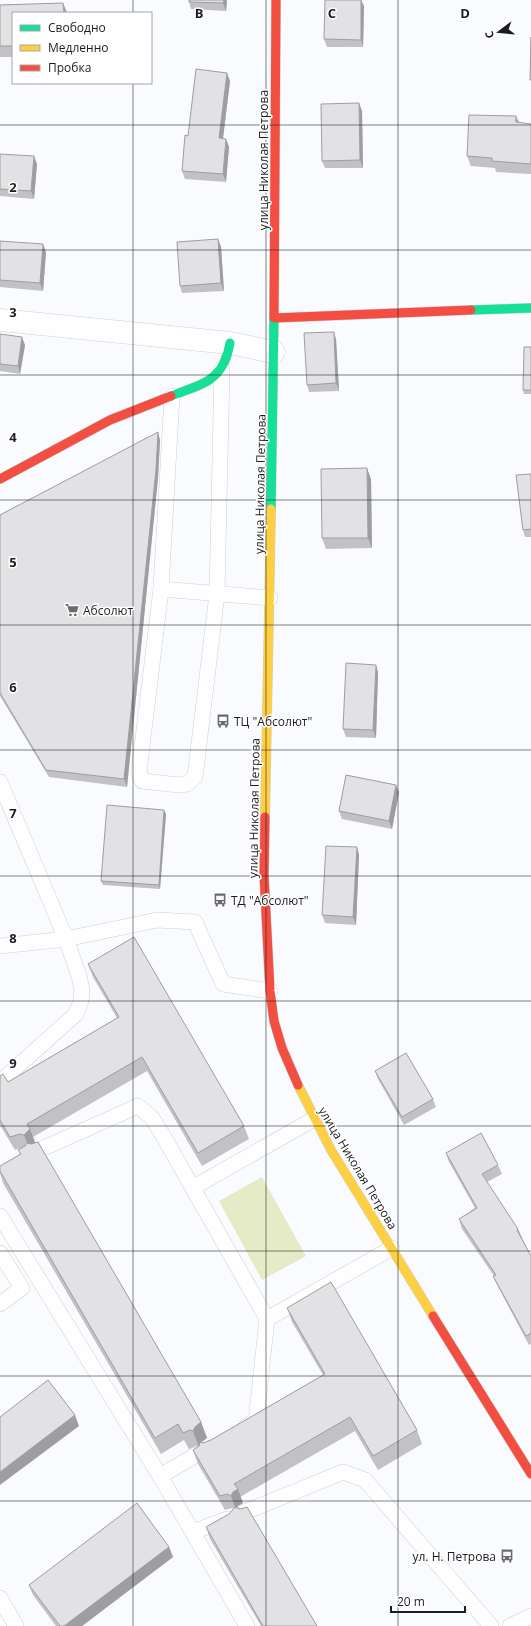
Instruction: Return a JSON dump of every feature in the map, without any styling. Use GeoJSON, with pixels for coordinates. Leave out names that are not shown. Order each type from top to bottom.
{"type":"FeatureCollection","features":[{"type":"Feature","properties":{"kind":"main road","name":"улица Николая Петрова"},"geometry":{"type":"LineString","coordinates":[[276,0],[274,352],[264,875],[270,991],[274,1021],[282,1048],[296,1081],[331,1150],[531,1474]]}},
{"type":"Feature","properties":{"kind":"main road"},"geometry":{"type":"LineString","coordinates":[[274,318],[531,308]]}},
{"type":"Feature","properties":{"kind":"main road"},"geometry":{"type":"LineString","coordinates":[[0,478],[110,420],[211,380],[222,369],[228,358],[230,343]]}},
{"type":"Feature","properties":{"kind":"street"},"geometry":{"type":"LineString","coordinates":[[0,320],[230,343],[274,352]]}},
{"type":"Feature","properties":{"kind":"lane"},"geometry":{"type":"LineString","coordinates":[[172,396],[161,589],[139,772],[142,781],[179,785],[187,784],[195,777],[217,594],[222,369]]}},
{"type":"Feature","properties":{"kind":"lane"},"geometry":{"type":"LineString","coordinates":[[161,589],[270,598]]}},
{"type":"Feature","properties":{"kind":"lane"},"geometry":{"type":"LineString","coordinates":[[0,782],[66,939],[79,976],[82,990],[81,1001],[76,1014],[0,1082]]}},
{"type":"Feature","properties":{"kind":"lane"},"geometry":{"type":"LineString","coordinates":[[0,946],[66,939],[157,920],[195,922],[223,984],[270,991]]}},
{"type":"Feature","properties":{"kind":"lane"},"geometry":{"type":"LineString","coordinates":[[37,1151],[138,1106],[152,1118],[194,1187],[267,1319],[256,1421],[236,1433]]}},
{"type":"Feature","properties":{"kind":"lane"},"geometry":{"type":"LineString","coordinates":[[194,1187],[314,1119]]}},
{"type":"Feature","properties":{"kind":"lane"},"geometry":{"type":"LineString","coordinates":[[0,1216],[160,1476],[247,1626]]}},
{"type":"Feature","properties":{"kind":"lane"},"geometry":{"type":"LineString","coordinates":[[267,1319],[392,1248]]}},
{"type":"Feature","properties":{"kind":"lane"},"geometry":{"type":"LineString","coordinates":[[0,1253],[22,1288],[0,1304]]}},
{"type":"Feature","properties":{"kind":"lane"},"geometry":{"type":"LineString","coordinates":[[160,1476],[196,1455]]}},
{"type":"Feature","properties":{"kind":"lane"},"geometry":{"type":"LineString","coordinates":[[193,1532],[343,1472],[365,1480],[491,1626]]}},
{"type":"Feature","properties":{"kind":"lane"},"geometry":{"type":"LineString","coordinates":[[0,1598],[16,1626]]}},
{"type":"Feature","properties":{"kind":"lane"},"geometry":{"type":"LineString","coordinates":[[510,1626],[531,1616]]}},
{"type":"Feature","properties":{"kind":"green space"},"geometry":{"type":"Polygon","coordinates":[[[262,1177],[306,1256],[262,1280],[219,1201],[262,1177]]]}},
{"type":"Feature","properties":{"kind":"building"},"geometry":{"type":"Polygon","coordinates":[[[189,0],[224,0],[223,3],[189,2],[189,0]]]}},
{"type":"Feature","properties":{"kind":"building"},"geometry":{"type":"Polygon","coordinates":[[[325,0],[361,0],[361,40],[324,39],[325,0]]]}},
{"type":"Feature","properties":{"kind":"building"},"geometry":{"type":"Polygon","coordinates":[[[63,3],[64,12],[12,12],[12,46],[0,46],[0,5],[63,3]]]}},
{"type":"Feature","properties":{"kind":"building"},"geometry":{"type":"Polygon","coordinates":[[[531,37],[531,80],[530,80],[531,37]]]}},
{"type":"Feature","properties":{"kind":"building"},"geometry":{"type":"Polygon","coordinates":[[[196,69],[227,73],[219,138],[226,139],[223,174],[182,171],[185,135],[188,136],[196,69]]]}},
{"type":"Feature","properties":{"kind":"building"},"geometry":{"type":"Polygon","coordinates":[[[359,103],[360,160],[322,161],[321,104],[359,103]]]}},
{"type":"Feature","properties":{"kind":"building"},"geometry":{"type":"Polygon","coordinates":[[[469,115],[516,116],[516,122],[531,124],[531,164],[492,161],[492,158],[467,156],[469,115]]]}},
{"type":"Feature","properties":{"kind":"building"},"geometry":{"type":"Polygon","coordinates":[[[0,154],[34,156],[31,191],[0,189],[0,154]]]}},
{"type":"Feature","properties":{"kind":"building"},"geometry":{"type":"Polygon","coordinates":[[[218,239],[221,283],[180,286],[177,242],[218,239]]]}},
{"type":"Feature","properties":{"kind":"building"},"geometry":{"type":"Polygon","coordinates":[[[0,241],[43,244],[40,283],[0,280],[0,241]]]}},
{"type":"Feature","properties":{"kind":"building"},"geometry":{"type":"Polygon","coordinates":[[[334,332],[336,383],[307,385],[304,333],[334,332]]]}},
{"type":"Feature","properties":{"kind":"building"},"geometry":{"type":"Polygon","coordinates":[[[0,334],[22,337],[18,366],[0,364],[0,334]]]}},
{"type":"Feature","properties":{"kind":"building"},"geometry":{"type":"Polygon","coordinates":[[[524,347],[531,347],[531,390],[523,390],[524,347]]]}},
{"type":"Feature","properties":{"kind":"building","name":"Абсолют"},"geometry":{"type":"Polygon","coordinates":[[[158,432],[156,470],[124,779],[46,770],[0,693],[0,515],[158,432]]]}},
{"type":"Feature","properties":{"kind":"building"},"geometry":{"type":"Polygon","coordinates":[[[367,468],[368,538],[322,538],[321,469],[367,468]]]}},
{"type":"Feature","properties":{"kind":"building"},"geometry":{"type":"Polygon","coordinates":[[[531,474],[531,529],[523,530],[516,475],[531,474]]]}},
{"type":"Feature","properties":{"kind":"building"},"geometry":{"type":"Polygon","coordinates":[[[346,663],[376,665],[373,730],[343,729],[346,663]]]}},
{"type":"Feature","properties":{"kind":"building"},"geometry":{"type":"Polygon","coordinates":[[[346,775],[396,785],[389,821],[339,811],[346,775]]]}},
{"type":"Feature","properties":{"kind":"building"},"geometry":{"type":"Polygon","coordinates":[[[107,805],[164,810],[159,885],[101,881],[107,805]]]}},
{"type":"Feature","properties":{"kind":"building"},"geometry":{"type":"Polygon","coordinates":[[[326,846],[357,847],[353,917],[322,915],[326,846]]]}},
{"type":"Feature","properties":{"kind":"building"},"geometry":{"type":"Polygon","coordinates":[[[134,937],[244,1126],[198,1153],[142,1057],[27,1124],[30,1129],[24,1135],[20,1134],[10,1137],[0,1120],[0,1076],[3,1074],[8,1082],[119,1017],[88,964],[134,937]]]}},
{"type":"Feature","properties":{"kind":"building"},"geometry":{"type":"Polygon","coordinates":[[[406,1053],[433,1099],[402,1117],[375,1071],[406,1053]]]}},
{"type":"Feature","properties":{"kind":"building"},"geometry":{"type":"Polygon","coordinates":[[[481,1133],[498,1165],[482,1174],[518,1229],[517,1230],[531,1256],[531,1333],[526,1336],[493,1276],[496,1275],[459,1219],[477,1208],[446,1153],[481,1133]]]}},
{"type":"Feature","properties":{"kind":"building"},"geometry":{"type":"Polygon","coordinates":[[[38,1142],[201,1422],[193,1431],[190,1430],[183,1433],[178,1424],[155,1438],[0,1171],[0,1166],[21,1154],[18,1150],[27,1143],[31,1144],[38,1142]]]}},
{"type":"Feature","properties":{"kind":"building"},"geometry":{"type":"Polygon","coordinates":[[[331,1282],[417,1430],[373,1456],[350,1417],[234,1484],[238,1489],[233,1492],[231,1496],[227,1494],[220,1496],[193,1450],[199,1446],[200,1442],[203,1443],[211,1440],[325,1374],[287,1308],[331,1282]]]}},
{"type":"Feature","properties":{"kind":"building"},"geometry":{"type":"Polygon","coordinates":[[[48,1380],[75,1415],[0,1472],[0,1417],[48,1380]]]}},
{"type":"Feature","properties":{"kind":"building"},"geometry":{"type":"Polygon","coordinates":[[[137,1503],[169,1547],[64,1626],[60,1626],[29,1585],[137,1503]]]}},
{"type":"Feature","properties":{"kind":"building"},"geometry":{"type":"Polygon","coordinates":[[[235,1507],[240,1509],[247,1507],[317,1626],[263,1626],[206,1527],[229,1514],[235,1507]]]}},
{"type":"Feature","properties":{"kind":"traffic: fast"},"geometry":{"type":"LineString","coordinates":[[471,310],[531,308]]}},
{"type":"Feature","properties":{"kind":"traffic: fast"},"geometry":{"type":"LineString","coordinates":[[271,509],[274,316]]}},
{"type":"Feature","properties":{"kind":"traffic: fast"},"geometry":{"type":"LineString","coordinates":[[171,396],[202,384],[217,373],[227,356],[230,343]]}},
{"type":"Feature","properties":{"kind":"traffic: slow"},"geometry":{"type":"LineString","coordinates":[[265,817],[271,509]]}},
{"type":"Feature","properties":{"kind":"traffic: slow"},"geometry":{"type":"LineString","coordinates":[[298,1085],[331,1150],[433,1316]]}},
{"type":"Feature","properties":{"kind":"traffic: jam"},"geometry":{"type":"LineString","coordinates":[[274,316],[276,0]]}},
{"type":"Feature","properties":{"kind":"traffic: jam"},"geometry":{"type":"LineString","coordinates":[[274,318],[471,310]]}},
{"type":"Feature","properties":{"kind":"traffic: jam"},"geometry":{"type":"LineString","coordinates":[[0,479],[110,420],[171,396]]}},
{"type":"Feature","properties":{"kind":"traffic: jam"},"geometry":{"type":"LineString","coordinates":[[265,817],[264,875],[270,991],[274,1021],[282,1048],[298,1085]]}},
{"type":"Feature","properties":{"kind":"traffic: jam"},"geometry":{"type":"LineString","coordinates":[[433,1316],[531,1474]]}},
{"type":"Feature","properties":{"kind":"place","name":"Абсолют"},"geometry":{"type":"Point","coordinates":[72,610]}},
{"type":"Feature","properties":{"kind":"place","name":"ТЦ \"Абсолют\""},"geometry":{"type":"Point","coordinates":[223,721]}},
{"type":"Feature","properties":{"kind":"place","name":"ТД \"Абсолют\""},"geometry":{"type":"Point","coordinates":[220,900]}},
{"type":"Feature","properties":{"kind":"place","name":"ул. Н. Петрова"},"geometry":{"type":"Point","coordinates":[507,1556]}}]}
